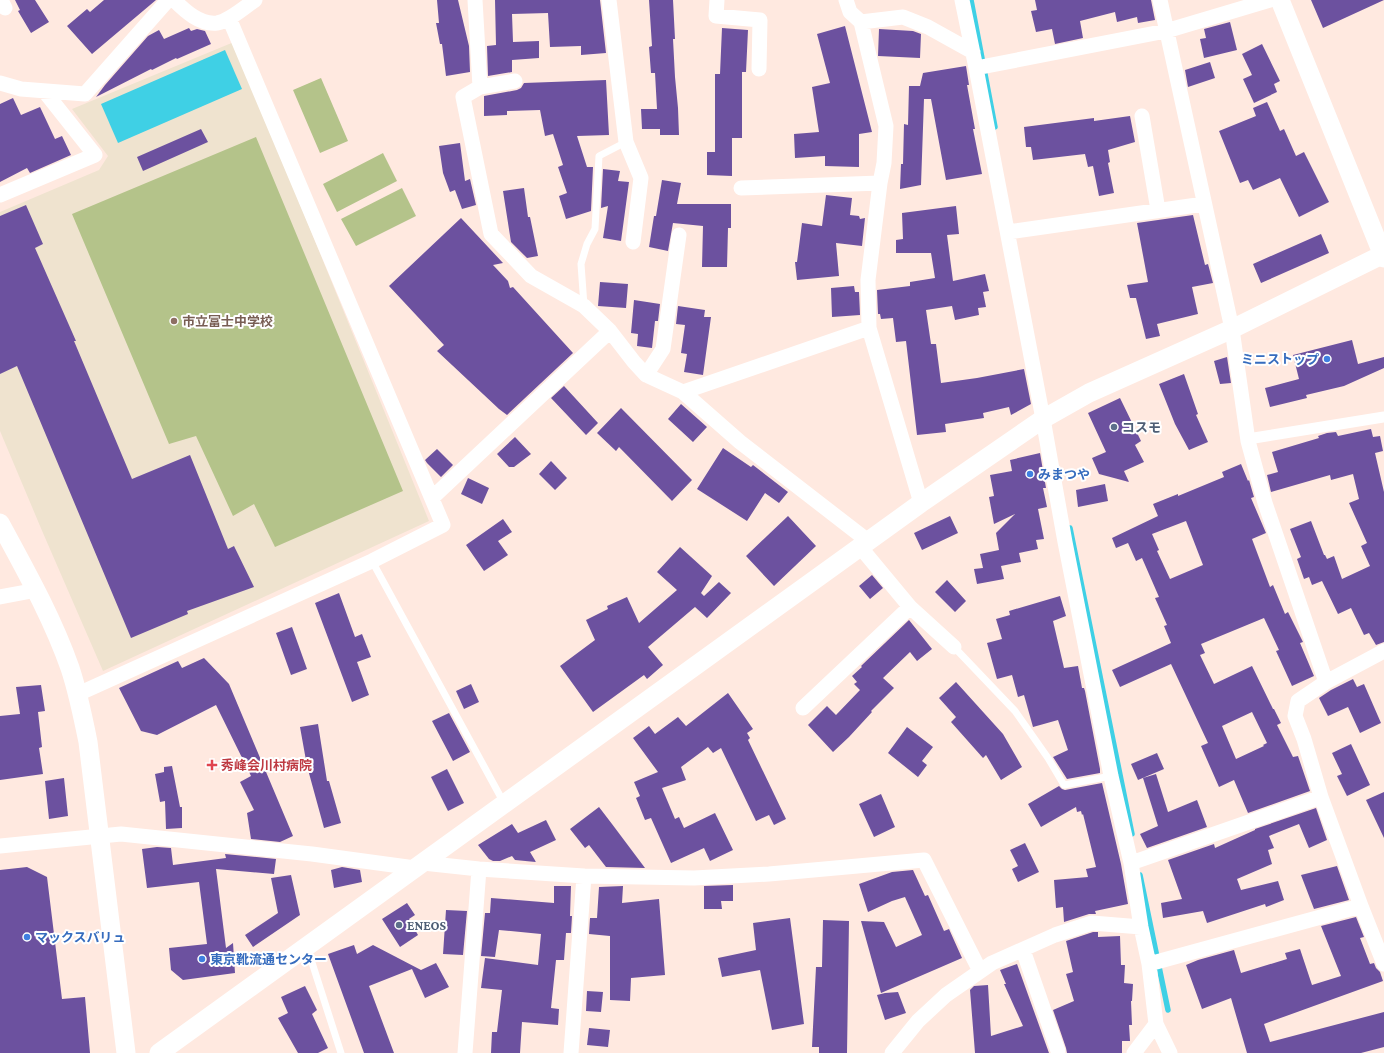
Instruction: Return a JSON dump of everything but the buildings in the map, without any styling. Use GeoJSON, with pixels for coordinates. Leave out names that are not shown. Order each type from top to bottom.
{"type":"FeatureCollection","features":[{"type":"Feature","properties":{"kind":"street"},"geometry":{"type":"LineString","coordinates":[[0,82],[21,89],[85,94],[168,0]]}},
{"type":"Feature","properties":{"kind":"street"},"geometry":{"type":"LineString","coordinates":[[174,0],[186,12],[201,21],[217,23],[229,18],[255,0]]}},
{"type":"Feature","properties":{"kind":"street"},"geometry":{"type":"LineString","coordinates":[[475,0],[480,88]]}},
{"type":"Feature","properties":{"kind":"street"},"geometry":{"type":"LineString","coordinates":[[609,0],[626,142],[641,178],[633,242]]}},
{"type":"Feature","properties":{"kind":"street"},"geometry":{"type":"LineString","coordinates":[[717,0],[716,16],[760,20],[759,69]]}},
{"type":"Feature","properties":{"kind":"street"},"geometry":{"type":"LineString","coordinates":[[846,0],[850,12],[861,22],[886,126],[884,164],[880,183],[868,280],[869,328],[921,503]]}},
{"type":"Feature","properties":{"kind":"street"},"geometry":{"type":"LineString","coordinates":[[962,0],[1044,419],[1065,542],[1130,863],[1149,964],[1156,1024],[1170,1053]]}},
{"type":"Feature","properties":{"kind":"street"},"geometry":{"type":"LineString","coordinates":[[1160,0],[1232,329],[1248,441],[1265,502],[1326,682]]}},
{"type":"Feature","properties":{"kind":"street"},"geometry":{"type":"LineString","coordinates":[[976,68],[1166,31],[1270,0]]}},
{"type":"Feature","properties":{"kind":"street"},"geometry":{"type":"LineString","coordinates":[[159,1053],[419,865],[505,805],[921,503],[1044,419],[1089,393],[1232,329],[1384,256],[1280,0]]}},
{"type":"Feature","properties":{"kind":"street"},"geometry":{"type":"LineString","coordinates":[[861,22],[903,17],[928,28],[973,52]]}},
{"type":"Feature","properties":{"kind":"street"},"geometry":{"type":"LineString","coordinates":[[78,694],[372,561],[443,525],[229,18]]}},
{"type":"Feature","properties":{"kind":"street"},"geometry":{"type":"LineString","coordinates":[[515,81],[480,88],[463,97],[491,234],[531,276],[584,306],[610,331],[646,375],[683,392],[740,442],[864,544],[910,607],[954,647]]}},
{"type":"Feature","properties":{"kind":"street"},"geometry":{"type":"LineString","coordinates":[[0,195],[95,155],[45,92]]}},
{"type":"Feature","properties":{"kind":"street"},"geometry":{"type":"LineString","coordinates":[[1142,116],[1158,210]]}},
{"type":"Feature","properties":{"kind":"street"},"geometry":{"type":"LineString","coordinates":[[741,188],[880,183]]}},
{"type":"Feature","properties":{"kind":"street"},"geometry":{"type":"LineString","coordinates":[[1008,232],[1204,204]]}},
{"type":"Feature","properties":{"kind":"street"},"geometry":{"type":"LineString","coordinates":[[646,375],[663,349],[679,235]]}},
{"type":"Feature","properties":{"kind":"street"},"geometry":{"type":"LineString","coordinates":[[683,392],[869,328]]}},
{"type":"Feature","properties":{"kind":"street"},"geometry":{"type":"LineString","coordinates":[[432,498],[610,331]]}},
{"type":"Feature","properties":{"kind":"street"},"geometry":{"type":"LineString","coordinates":[[1254,438],[1384,417]]}},
{"type":"Feature","properties":{"kind":"street"},"geometry":{"type":"LineString","coordinates":[[0,523],[37,590],[56,632],[78,694],[88,742],[126,1053]]}},
{"type":"Feature","properties":{"kind":"street"},"geometry":{"type":"LineString","coordinates":[[0,597],[37,590]]}},
{"type":"Feature","properties":{"kind":"street"},"geometry":{"type":"LineString","coordinates":[[803,708],[910,607]]}},
{"type":"Feature","properties":{"kind":"street"},"geometry":{"type":"LineString","coordinates":[[1384,651],[1326,682],[1298,701],[1295,716],[1304,739],[1321,797],[1384,964]]}},
{"type":"Feature","properties":{"kind":"street"},"geometry":{"type":"LineString","coordinates":[[1130,863],[1321,797]]}},
{"type":"Feature","properties":{"kind":"street"},"geometry":{"type":"LineString","coordinates":[[0,846],[121,834],[419,865],[584,876],[694,878],[769,874],[924,860],[980,971]]}},
{"type":"Feature","properties":{"kind":"street"},"geometry":{"type":"LineString","coordinates":[[465,1053],[479,869]]}},
{"type":"Feature","properties":{"kind":"street"},"geometry":{"type":"LineString","coordinates":[[571,1053],[584,876]]}},
{"type":"Feature","properties":{"kind":"street"},"geometry":{"type":"LineString","coordinates":[[1149,964],[1361,906]]}},
{"type":"Feature","properties":{"kind":"street"},"geometry":{"type":"LineString","coordinates":[[892,1053],[918,1021],[946,995],[992,963],[1054,935],[1092,923],[1141,927]]}},
{"type":"Feature","properties":{"kind":"street"},"geometry":{"type":"LineString","coordinates":[[1023,950],[1058,1051]]}},
{"type":"Feature","properties":{"kind":"street"},"geometry":{"type":"LineString","coordinates":[[1134,1053],[1156,1024]]}},
{"type":"Feature","properties":{"kind":"lane"},"geometry":{"type":"LineString","coordinates":[[584,306],[581,264],[587,244],[595,229],[599,156],[626,142]]}},
{"type":"Feature","properties":{"kind":"lane"},"geometry":{"type":"LineString","coordinates":[[372,561],[505,805]]}},
{"type":"Feature","properties":{"kind":"lane"},"geometry":{"type":"LineString","coordinates":[[954,647],[1015,710],[1048,758],[1064,785],[1112,776]]}},
{"type":"Feature","properties":{"kind":"lane"},"geometry":{"type":"LineString","coordinates":[[307,946],[341,1053]]}},
{"type":"Feature","properties":{"kind":"shaded area","name":"市立富士中学校"},"geometry":{"type":"Polygon","coordinates":[[[234,42],[429,521],[103,671],[0,431],[0,212],[99,170],[108,156],[72,109],[234,42]]]}},
{"type":"Feature","properties":{"kind":"green space"},"geometry":{"type":"Polygon","coordinates":[[[321,78],[348,141],[320,153],[293,90],[321,78]]]}},
{"type":"Feature","properties":{"kind":"green space"},"geometry":{"type":"Polygon","coordinates":[[[256,137],[403,491],[275,547],[254,504],[233,516],[196,436],[169,444],[72,214],[256,137]]]}},
{"type":"Feature","properties":{"kind":"green space"},"geometry":{"type":"Polygon","coordinates":[[[383,153],[397,181],[337,212],[323,184],[383,153]]]}},
{"type":"Feature","properties":{"kind":"green space"},"geometry":{"type":"Polygon","coordinates":[[[402,188],[416,216],[356,246],[341,219],[402,188]]]}},
{"type":"Feature","properties":{"kind":"water"},"geometry":{"type":"Polygon","coordinates":[[[225,50],[242,89],[118,143],[101,104],[225,50]]]}},
{"type":"Feature","properties":{"kind":"waterway"},"geometry":{"type":"LineString","coordinates":[[971,0],[995,127]]}},
{"type":"Feature","properties":{"kind":"waterway"},"geometry":{"type":"LineString","coordinates":[[1070,528],[1132,834]]}},
{"type":"Feature","properties":{"kind":"waterway"},"geometry":{"type":"LineString","coordinates":[[1140,875],[1168,1010]]}},
{"type":"Feature","properties":{"kind":"place","name":"市立富士中学校"},"geometry":{"type":"Point","coordinates":[174,321]}},
{"type":"Feature","properties":{"kind":"place","name":"ミニストップ"},"geometry":{"type":"Point","coordinates":[1327,359]}},
{"type":"Feature","properties":{"kind":"place","name":"コスモ"},"geometry":{"type":"Point","coordinates":[1114,427]}},
{"type":"Feature","properties":{"kind":"place","name":"みまつや"},"geometry":{"type":"Point","coordinates":[1030,474]}},
{"type":"Feature","properties":{"kind":"place","name":"秀峰会川村病院"},"geometry":{"type":"Point","coordinates":[212,765]}},
{"type":"Feature","properties":{"kind":"place","name":"ENEOS"},"geometry":{"type":"Point","coordinates":[399,925]}},
{"type":"Feature","properties":{"kind":"place","name":"マックスバリュ"},"geometry":{"type":"Point","coordinates":[27,937]}},
{"type":"Feature","properties":{"kind":"place","name":"東京靴流通センター"},"geometry":{"type":"Point","coordinates":[202,959]}}]}
